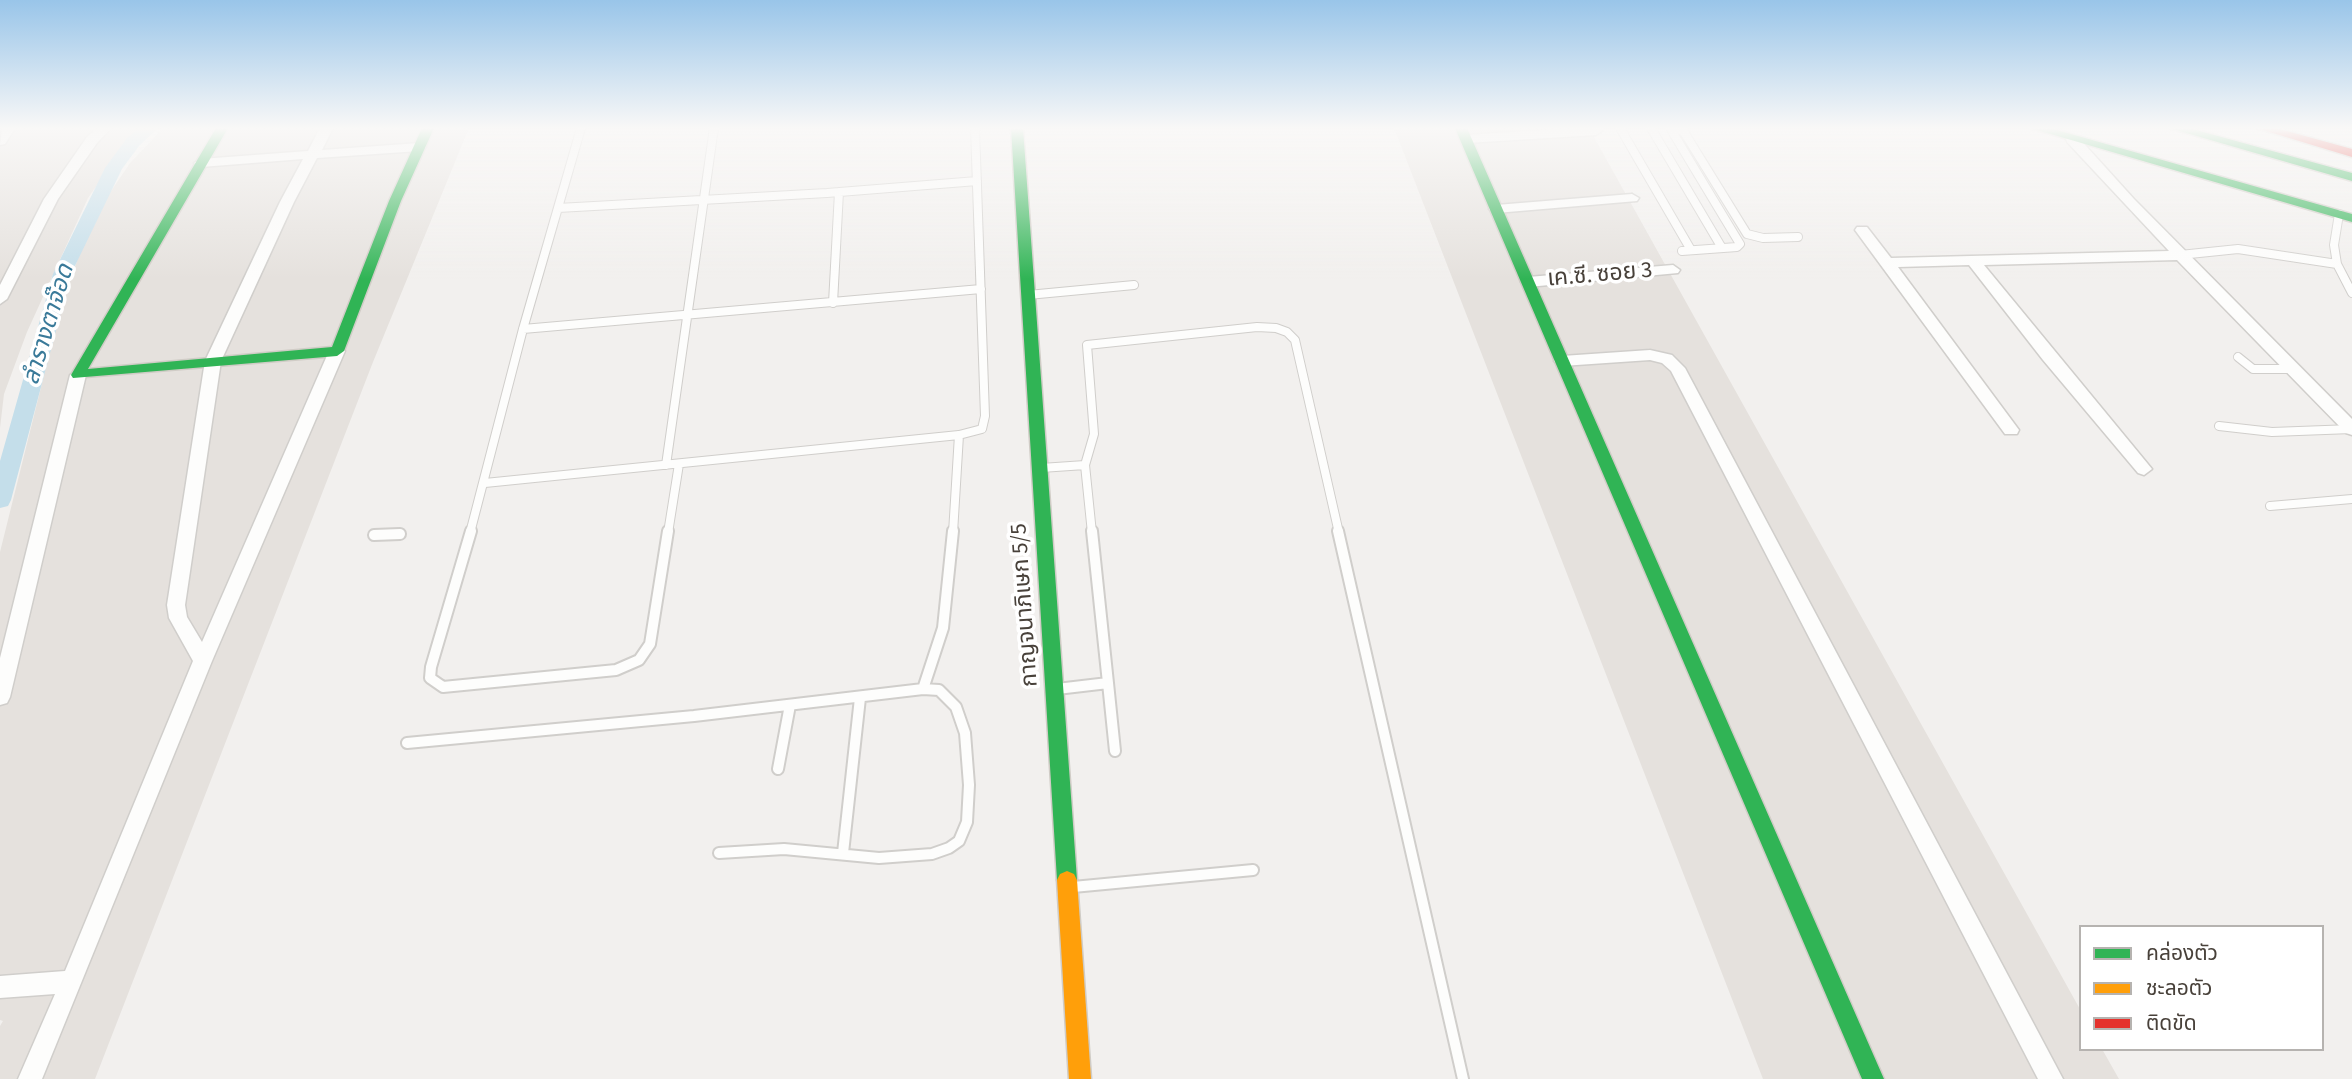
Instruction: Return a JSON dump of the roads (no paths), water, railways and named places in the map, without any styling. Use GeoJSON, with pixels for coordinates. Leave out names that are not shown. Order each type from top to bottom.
{"type":"FeatureCollection","features":[{"type":"Feature","properties":{"kind":"main road"},"geometry":{"type":"LineString","coordinates":[[78,375],[192,178]]}},
{"type":"Feature","properties":{"kind":"main road"},"geometry":{"type":"LineString","coordinates":[[78,375],[337,351],[406,178]]}},
{"type":"Feature","properties":{"kind":"main road","name":"กาญจนาภิเษก 5/5"},"geometry":{"type":"LineString","coordinates":[[1020,178],[1080,1079]]}},
{"type":"Feature","properties":{"kind":"main road"},"geometry":{"type":"LineString","coordinates":[[1483,178],[1873,1079]]}},
{"type":"Feature","properties":{"kind":"main road"},"geometry":{"type":"LineString","coordinates":[[2212,178],[2345,216]]}},
{"type":"Feature","properties":{"kind":"street"},"geometry":{"type":"LineString","coordinates":[[0,299],[51,199],[65,178]]}},
{"type":"Feature","properties":{"kind":"street"},"geometry":{"type":"LineString","coordinates":[[203,661],[178,618],[176,605],[213,361],[301,178]]}},
{"type":"Feature","properties":{"kind":"street"},"geometry":{"type":"LineString","coordinates":[[2109,178],[2352,429]]}},
{"type":"Feature","properties":{"kind":"street"},"geometry":{"type":"LineString","coordinates":[[1496,209],[1632,198]]}},
{"type":"Feature","properties":{"kind":"street"},"geometry":{"type":"LineString","coordinates":[[1862,230],[2011,430]]}},
{"type":"Feature","properties":{"kind":"street"},"geometry":{"type":"LineString","coordinates":[[1887,263],[2180,254]]}},
{"type":"Feature","properties":{"kind":"street"},"geometry":{"type":"LineString","coordinates":[[1973,261],[2048,356],[2144,469]]}},
{"type":"Feature","properties":{"kind":"street","name":"เค.ซี. ซอย 3"},"geometry":{"type":"LineString","coordinates":[[1528,282],[1673,270]]}},
{"type":"Feature","properties":{"kind":"street"},"geometry":{"type":"LineString","coordinates":[[30,1079],[203,661],[337,351]]}},
{"type":"Feature","properties":{"kind":"street"},"geometry":{"type":"LineString","coordinates":[[1562,361],[1650,355],[1667,359],[1677,368],[2051,1079]]}},
{"type":"Feature","properties":{"kind":"street"},"geometry":{"type":"LineString","coordinates":[[0,697],[78,375]]}},
{"type":"Feature","properties":{"kind":"street"},"geometry":{"type":"LineString","coordinates":[[0,987],[72,982]]}},
{"type":"Feature","properties":{"kind":"lane"},"geometry":{"type":"LineString","coordinates":[[566,178],[523,328],[485,483],[430,678],[443,687],[616,670],[639,660],[646,652],[652,636],[680,464]]}},
{"type":"Feature","properties":{"kind":"lane"},"geometry":{"type":"LineString","coordinates":[[666,465],[708,178]]}},
{"type":"Feature","properties":{"kind":"lane"},"geometry":{"type":"LineString","coordinates":[[1649,178],[1691,250]]}},
{"type":"Feature","properties":{"kind":"lane"},"geometry":{"type":"LineString","coordinates":[[1681,178],[1722,248]]}},
{"type":"Feature","properties":{"kind":"lane"},"geometry":{"type":"LineString","coordinates":[[1682,250],[1737,247],[1740,244],[1700,178]]}},
{"type":"Feature","properties":{"kind":"lane"},"geometry":{"type":"LineString","coordinates":[[1713,178],[1747,234],[1763,238],[1798,237]]}},
{"type":"Feature","properties":{"kind":"lane"},"geometry":{"type":"LineString","coordinates":[[485,483],[959,435],[974,433],[985,424],[977,181],[839,192],[558,208]]}},
{"type":"Feature","properties":{"kind":"lane"},"geometry":{"type":"LineString","coordinates":[[833,303],[839,192]]}},
{"type":"Feature","properties":{"kind":"lane"},"geometry":{"type":"LineString","coordinates":[[2345,216],[2334,245],[2337,264],[2352,293]]}},
{"type":"Feature","properties":{"kind":"lane"},"geometry":{"type":"LineString","coordinates":[[2180,254],[2238,249],[2337,264]]}},
{"type":"Feature","properties":{"kind":"lane"},"geometry":{"type":"LineString","coordinates":[[1027,295],[1134,285]]}},
{"type":"Feature","properties":{"kind":"lane"},"geometry":{"type":"LineString","coordinates":[[523,328],[981,289]]}},
{"type":"Feature","properties":{"kind":"lane"},"geometry":{"type":"LineString","coordinates":[[1115,751],[1085,465],[1094,434],[1087,345],[1257,327],[1287,331],[1294,340],[1463,1079]]}},
{"type":"Feature","properties":{"kind":"lane"},"geometry":{"type":"LineString","coordinates":[[2238,357],[2253,369],[2292,369]]}},
{"type":"Feature","properties":{"kind":"lane"},"geometry":{"type":"LineString","coordinates":[[2219,426],[2272,432],[2352,429]]}},
{"type":"Feature","properties":{"kind":"lane"},"geometry":{"type":"LineString","coordinates":[[923,689],[937,652],[948,595],[959,435]]}},
{"type":"Feature","properties":{"kind":"lane"},"geometry":{"type":"LineString","coordinates":[[1039,468],[1085,465]]}},
{"type":"Feature","properties":{"kind":"lane"},"geometry":{"type":"LineString","coordinates":[[2270,506],[2352,499]]}},
{"type":"Feature","properties":{"kind":"lane"},"geometry":{"type":"LineString","coordinates":[[374,536],[400,534]]}},
{"type":"Feature","properties":{"kind":"lane"},"geometry":{"type":"LineString","coordinates":[[1054,689],[1108,683]]}},
{"type":"Feature","properties":{"kind":"lane"},"geometry":{"type":"LineString","coordinates":[[407,743],[860,698],[923,689],[939,690],[956,706],[965,733],[969,785],[967,822],[959,841],[932,854],[879,858],[784,849],[719,853]]}},
{"type":"Feature","properties":{"kind":"lane"},"geometry":{"type":"LineString","coordinates":[[843,853],[860,698]]}},
{"type":"Feature","properties":{"kind":"lane"},"geometry":{"type":"LineString","coordinates":[[778,769],[790,705]]}},
{"type":"Feature","properties":{"kind":"lane"},"geometry":{"type":"LineString","coordinates":[[1068,888],[1253,870]]}},
{"type":"Feature","properties":{"kind":"waterway","name":"ลำรางตาจ๊อด"},"geometry":{"type":"LineString","coordinates":[[0,500],[62,274],[109,178]]}}]}
